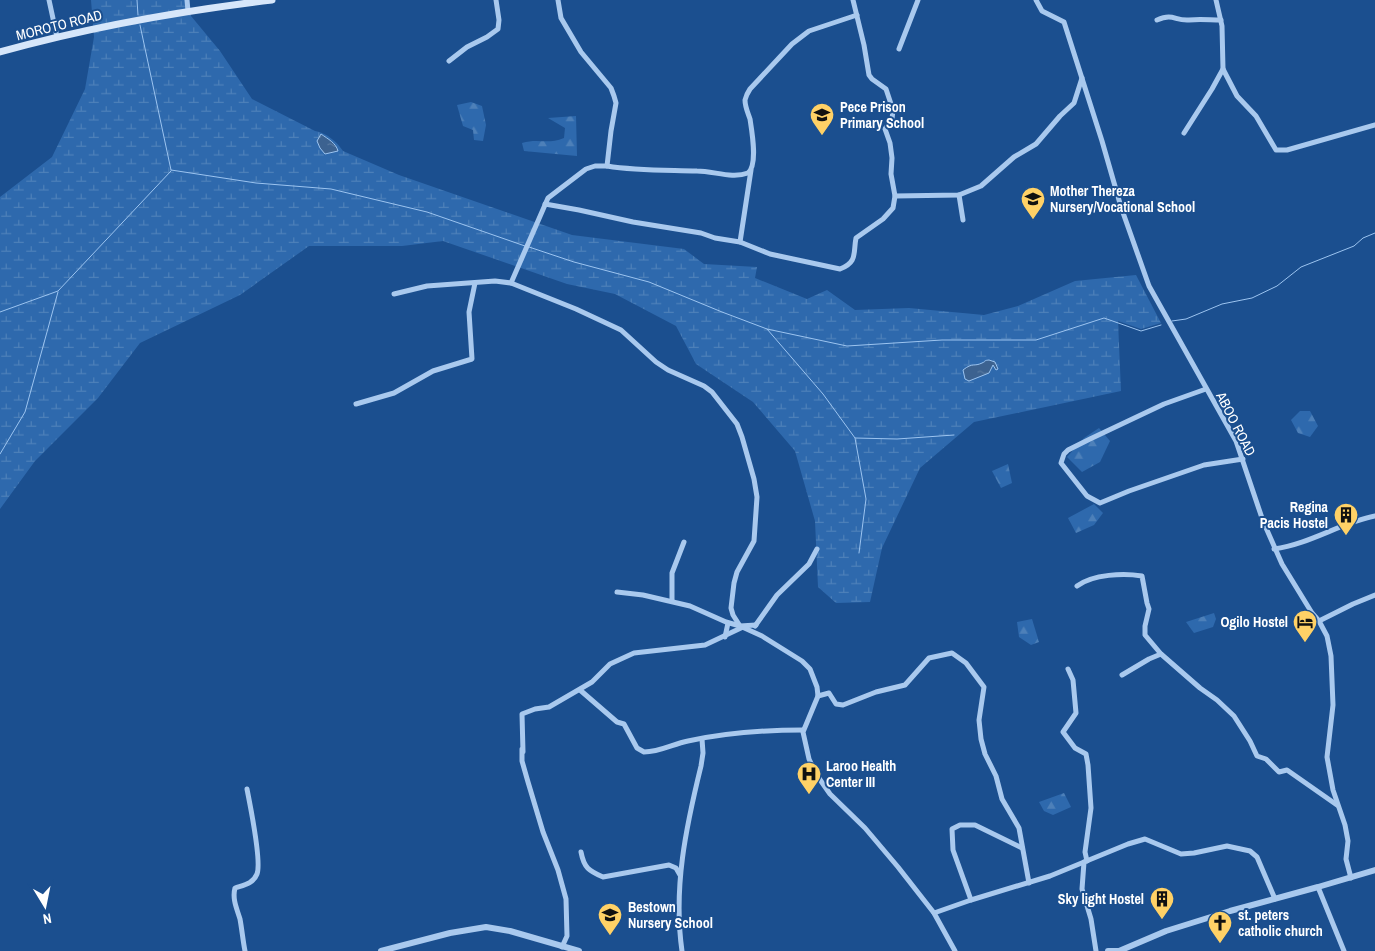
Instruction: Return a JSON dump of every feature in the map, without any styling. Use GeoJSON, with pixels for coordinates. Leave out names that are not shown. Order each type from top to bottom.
{"type":"FeatureCollection","features":[{"type":"Feature","properties":{"kind":"main road","name":"MOROTO ROAD"},"geometry":{"type":"LineString","coordinates":[[1,50],[114,24],[188,10],[272,0]]}},
{"type":"Feature","properties":{"kind":"street"},"geometry":{"type":"LineString","coordinates":[[50,0],[58,37]]}},
{"type":"Feature","properties":{"kind":"street"},"geometry":{"type":"LineString","coordinates":[[187,0],[188,10]]}},
{"type":"Feature","properties":{"kind":"street"},"geometry":{"type":"LineString","coordinates":[[449,61],[498,29],[500,20],[496,0]]}},
{"type":"Feature","properties":{"kind":"street"},"geometry":{"type":"LineString","coordinates":[[558,0],[561,18],[582,52],[611,88],[614,96],[616,103],[610,131],[607,166]]}},
{"type":"Feature","properties":{"kind":"street"},"geometry":{"type":"LineString","coordinates":[[545,204],[633,222],[700,233],[715,238],[740,242],[770,254],[840,269],[851,263],[854,259],[856,238],[890,214],[895,196],[892,181],[890,143],[885,129],[892,120],[893,110],[886,89],[869,75],[864,44],[853,0]]}},
{"type":"Feature","properties":{"kind":"street"},"geometry":{"type":"LineString","coordinates":[[899,49],[918,0]]}},
{"type":"Feature","properties":{"kind":"street","name":"ABOO ROAD"},"geometry":{"type":"LineString","coordinates":[[1036,0],[1042,11],[1064,22],[1121,206],[1151,292],[1236,441],[1274,549],[1312,612],[1320,621],[1327,636],[1331,656],[1332,705],[1327,757],[1337,805],[1345,826],[1348,841],[1346,859],[1351,878]]}},
{"type":"Feature","properties":{"kind":"street"},"geometry":{"type":"LineString","coordinates":[[1216,0],[1221,20],[1223,69],[1237,96],[1256,116],[1278,151],[1375,125]]}},
{"type":"Feature","properties":{"kind":"street"},"geometry":{"type":"LineString","coordinates":[[740,242],[753,144],[745,102],[750,89],[792,44],[809,31],[856,15]]}},
{"type":"Feature","properties":{"kind":"street"},"geometry":{"type":"LineString","coordinates":[[1157,20],[1172,16],[1181,20],[1197,18],[1221,20]]}},
{"type":"Feature","properties":{"kind":"street"},"geometry":{"type":"LineString","coordinates":[[1184,133],[1223,69]]}},
{"type":"Feature","properties":{"kind":"street"},"geometry":{"type":"LineString","coordinates":[[895,196],[959,194],[981,186],[1014,157],[1036,144],[1074,103],[1082,78]]}},
{"type":"Feature","properties":{"kind":"street"},"geometry":{"type":"LineString","coordinates":[[511,283],[545,204],[552,193],[586,169],[596,166],[607,166],[656,171],[697,171],[733,176],[744,175],[751,170]]}},
{"type":"Feature","properties":{"kind":"street"},"geometry":{"type":"LineString","coordinates":[[959,194],[963,220]]}},
{"type":"Feature","properties":{"kind":"street"},"geometry":{"type":"LineString","coordinates":[[394,294],[427,286],[494,281],[511,283],[576,309],[621,330],[656,362],[668,370],[704,386],[712,392],[737,424],[754,479],[756,520],[754,541],[737,572],[731,608],[741,627]]}},
{"type":"Feature","properties":{"kind":"street"},"geometry":{"type":"LineString","coordinates":[[356,404],[394,392],[433,371],[472,359],[469,312],[475,283]]}},
{"type":"Feature","properties":{"kind":"street"},"geometry":{"type":"LineString","coordinates":[[1206,389],[1164,404],[1068,450],[1064,454],[1061,463],[1088,496],[1100,503],[1128,490],[1204,466],[1243,460]]}},
{"type":"Feature","properties":{"kind":"street"},"geometry":{"type":"LineString","coordinates":[[1274,549],[1295,545],[1358,519],[1375,516]]}},
{"type":"Feature","properties":{"kind":"street"},"geometry":{"type":"LineString","coordinates":[[672,601],[672,572],[684,542]]}},
{"type":"Feature","properties":{"kind":"street"},"geometry":{"type":"LineString","coordinates":[[752,631],[777,595],[809,564],[817,549]]}},
{"type":"Feature","properties":{"kind":"street"},"geometry":{"type":"LineString","coordinates":[[1077,586],[1095,578],[1118,574],[1142,576],[1147,604],[1150,609],[1145,626],[1145,635],[1161,654],[1234,716],[1257,756],[1266,759],[1279,772],[1287,770],[1337,805]]}},
{"type":"Feature","properties":{"kind":"street"},"geometry":{"type":"LineString","coordinates":[[617,592],[643,594],[690,606],[728,623],[752,631],[806,664],[813,675],[818,696],[803,730],[809,759],[816,774],[830,794],[881,845],[934,913],[955,951]]}},
{"type":"Feature","properties":{"kind":"street"},"geometry":{"type":"LineString","coordinates":[[1320,621],[1375,595]]}},
{"type":"Feature","properties":{"kind":"street"},"geometry":{"type":"LineString","coordinates":[[725,637],[728,623]]}},
{"type":"Feature","properties":{"kind":"street"},"geometry":{"type":"LineString","coordinates":[[562,947],[567,936],[566,899],[558,870],[538,816],[522,760],[524,728],[522,715],[531,710],[549,707],[580,690],[592,682],[610,664],[634,653],[705,646],[741,627],[756,625]]}},
{"type":"Feature","properties":{"kind":"street"},"geometry":{"type":"LineString","coordinates":[[818,696],[829,693],[835,703],[843,705],[865,696],[904,685],[929,658],[948,653],[955,654],[966,663],[984,687],[979,720],[981,739],[985,754],[996,776],[1002,799],[1019,828],[1029,883]]}},
{"type":"Feature","properties":{"kind":"street"},"geometry":{"type":"LineString","coordinates":[[1122,675],[1161,654]]}},
{"type":"Feature","properties":{"kind":"street"},"geometry":{"type":"LineString","coordinates":[[1068,669],[1073,680],[1076,713],[1063,732],[1075,748],[1086,754],[1088,765],[1091,808],[1082,889],[1091,919],[1096,951]]}},
{"type":"Feature","properties":{"kind":"street"},"geometry":{"type":"LineString","coordinates":[[580,690],[616,722],[624,724],[637,748],[642,752],[665,749],[683,742],[744,732],[803,730]]}},
{"type":"Feature","properties":{"kind":"street"},"geometry":{"type":"LineString","coordinates":[[682,951],[680,937],[680,875],[683,850],[701,766],[703,753],[702,739]]}},
{"type":"Feature","properties":{"kind":"street"},"geometry":{"type":"LineString","coordinates":[[245,951],[234,891],[235,888],[249,884],[254,879],[258,867],[247,789]]}},
{"type":"Feature","properties":{"kind":"street"},"geometry":{"type":"LineString","coordinates":[[971,900],[953,850],[952,829],[960,825],[976,825],[1022,848]]}},
{"type":"Feature","properties":{"kind":"street"},"geometry":{"type":"LineString","coordinates":[[934,913],[1070,869],[1128,844],[1145,839],[1181,854],[1227,846],[1244,848],[1257,857],[1275,899]]}},
{"type":"Feature","properties":{"kind":"street"},"geometry":{"type":"LineString","coordinates":[[581,852],[583,864],[596,875],[604,877],[669,865],[676,868],[680,875]]}},
{"type":"Feature","properties":{"kind":"street"},"geometry":{"type":"LineString","coordinates":[[1108,951],[1119,951],[1166,931],[1375,870]]}},
{"type":"Feature","properties":{"kind":"street"},"geometry":{"type":"LineString","coordinates":[[1318,887],[1343,950]]}},
{"type":"Feature","properties":{"kind":"street"},"geometry":{"type":"LineString","coordinates":[[381,951],[450,933],[486,927],[510,931],[580,951]]}},
{"type":"Feature","properties":{"kind":"green space"},"geometry":{"type":"Polygon","coordinates":[[[91,0],[186,0],[191,16],[220,51],[252,99],[328,136],[343,151],[399,175],[572,235],[684,249],[704,264],[757,267],[755,278],[807,299],[827,290],[855,310],[909,308],[984,315],[1018,306],[1075,281],[1136,275],[1161,323],[1141,329],[1118,321],[1121,391],[974,422],[920,468],[882,548],[870,602],[836,603],[818,587],[815,521],[795,451],[753,402],[696,364],[676,326],[615,294],[567,284],[443,241],[402,246],[309,246],[240,295],[140,343],[98,398],[35,461],[0,509],[0,197],[52,157],[85,89],[94,37],[91,0]]]}},
{"type":"Feature","properties":{"kind":"green space"},"geometry":{"type":"Polygon","coordinates":[[[471,102],[482,106],[486,125],[483,141],[474,140],[473,130],[463,126],[457,105],[471,102]]]}},
{"type":"Feature","properties":{"kind":"green space"},"geometry":{"type":"Polygon","coordinates":[[[576,116],[577,156],[524,151],[522,143],[553,141],[564,138],[565,128],[548,118],[576,116]]]}},
{"type":"Feature","properties":{"kind":"green space"},"geometry":{"type":"Polygon","coordinates":[[[1300,411],[1310,411],[1318,426],[1310,437],[1298,433],[1291,420],[1300,411]]]}},
{"type":"Feature","properties":{"kind":"green space"},"geometry":{"type":"Polygon","coordinates":[[[1099,428],[1110,441],[1100,462],[1082,472],[1067,457],[1084,438],[1099,428]]]}},
{"type":"Feature","properties":{"kind":"green space"},"geometry":{"type":"Polygon","coordinates":[[[1008,464],[1012,483],[1001,488],[992,471],[1008,464]]]}},
{"type":"Feature","properties":{"kind":"green space"},"geometry":{"type":"Polygon","coordinates":[[[1094,504],[1103,513],[1094,525],[1076,533],[1068,518],[1094,504]]]}},
{"type":"Feature","properties":{"kind":"green space"},"geometry":{"type":"Polygon","coordinates":[[[1214,613],[1216,619],[1213,627],[1194,633],[1186,622],[1214,613]]]}},
{"type":"Feature","properties":{"kind":"green space"},"geometry":{"type":"Polygon","coordinates":[[[1032,619],[1039,642],[1031,645],[1019,637],[1017,622],[1032,619]]]}},
{"type":"Feature","properties":{"kind":"green space"},"geometry":{"type":"Polygon","coordinates":[[[1064,793],[1071,807],[1053,815],[1044,811],[1039,802],[1064,793]]]}},
{"type":"Feature","properties":{"kind":"water"},"geometry":{"type":"Polygon","coordinates":[[[321,134],[334,143],[338,151],[325,154],[317,141],[321,134]]]}},
{"type":"Feature","properties":{"kind":"water"},"geometry":{"type":"Polygon","coordinates":[[[989,360],[995,362],[998,369],[996,370],[993,365],[989,373],[969,381],[965,379],[963,370],[969,366],[989,360]]]}},
{"type":"Feature","properties":{"kind":"waterway"},"geometry":{"type":"LineString","coordinates":[[137,0],[138,15]]}},
{"type":"Feature","properties":{"kind":"waterway"},"geometry":{"type":"LineString","coordinates":[[140,25],[171,170]]}},
{"type":"Feature","properties":{"kind":"waterway"},"geometry":{"type":"LineString","coordinates":[[171,170],[256,183],[331,189],[427,212],[525,246]]}},
{"type":"Feature","properties":{"kind":"waterway"},"geometry":{"type":"LineString","coordinates":[[0,312],[58,291],[171,171]]}},
{"type":"Feature","properties":{"kind":"waterway"},"geometry":{"type":"LineString","coordinates":[[1172,321],[1186,319],[1222,304],[1252,298],[1277,286],[1301,267],[1354,246],[1363,238],[1375,233]]}},
{"type":"Feature","properties":{"kind":"waterway"},"geometry":{"type":"LineString","coordinates":[[529,247],[574,262],[649,282],[767,329],[847,346],[942,340],[1036,340],[1104,318],[1141,331],[1161,325]]}},
{"type":"Feature","properties":{"kind":"waterway"},"geometry":{"type":"LineString","coordinates":[[0,454],[25,412],[58,292]]}},
{"type":"Feature","properties":{"kind":"waterway"},"geometry":{"type":"LineString","coordinates":[[767,329],[823,394],[855,438],[897,439],[954,435]]}},
{"type":"Feature","properties":{"kind":"waterway"},"geometry":{"type":"LineString","coordinates":[[855,438],[866,499],[859,553]]}},
{"type":"Feature","properties":{"kind":"place","name":"Pece Prison Primary School"},"geometry":{"type":"Point","coordinates":[822,136]}},
{"type":"Feature","properties":{"kind":"place","name":"Mother Thereza Nursery/Vocational School"},"geometry":{"type":"Point","coordinates":[1033,220]}},
{"type":"Feature","properties":{"kind":"place","name":"Regina Pacis Hostel"},"geometry":{"type":"Point","coordinates":[1346,536]}},
{"type":"Feature","properties":{"kind":"place","name":"Ogilo Hostel"},"geometry":{"type":"Point","coordinates":[1305,643]}},
{"type":"Feature","properties":{"kind":"place","name":"Laroo Health Center III"},"geometry":{"type":"Point","coordinates":[809,795]}},
{"type":"Feature","properties":{"kind":"place","name":"Sky light Hostel"},"geometry":{"type":"Point","coordinates":[1162,920]}},
{"type":"Feature","properties":{"kind":"place","name":"Bestown Nursery School"},"geometry":{"type":"Point","coordinates":[610,936]}},
{"type":"Feature","properties":{"kind":"place","name":"st. peters catholic church"},"geometry":{"type":"Point","coordinates":[1220,944]}}]}
